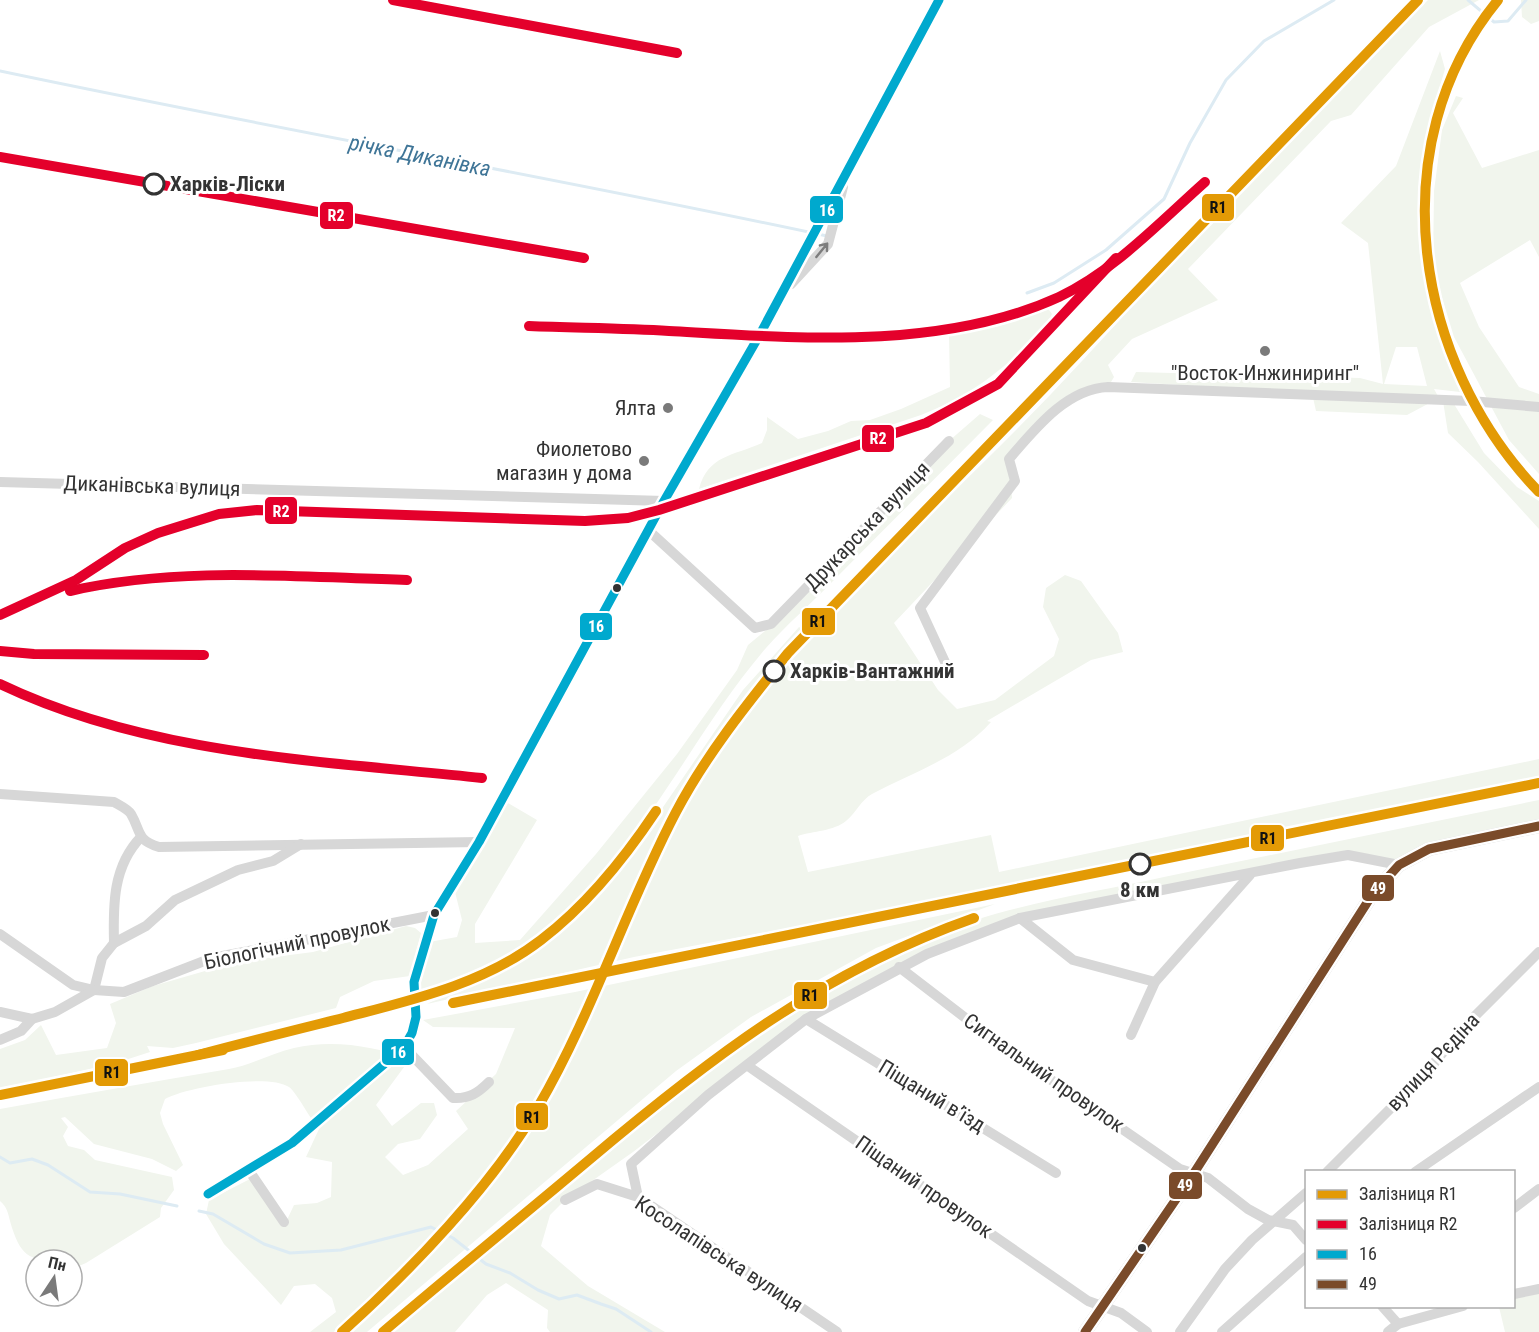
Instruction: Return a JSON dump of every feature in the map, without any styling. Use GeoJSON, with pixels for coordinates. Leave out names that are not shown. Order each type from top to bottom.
{"type":"FeatureCollection","features":[{"type":"Feature","properties":{"kind":"main road"},"geometry":{"type":"LineString","coordinates":[[1085,1332],[1194,1173],[1372,894],[1400,865],[1429,849],[1539,826]]}},
{"type":"Feature","properties":{"kind":"street"},"geometry":{"type":"LineString","coordinates":[[208,1194],[292,1143],[404,1047],[412,1033],[416,1017],[414,982],[434,915],[479,842],[648,530],[782,292],[939,0]]}},
{"type":"Feature","properties":{"kind":"street"},"geometry":{"type":"LineString","coordinates":[[782,292],[828,244],[846,174]]}},
{"type":"Feature","properties":{"kind":"street"},"geometry":{"type":"LineString","coordinates":[[951,675],[920,608],[1015,481],[1009,459],[1032,433],[1080,392],[1108,387],[1471,401],[1539,407]]}},
{"type":"Feature","properties":{"kind":"street","name":"Друкарська вулиця"},"geometry":{"type":"LineString","coordinates":[[648,530],[755,628],[771,624],[949,441]]}},
{"type":"Feature","properties":{"kind":"street","name":"Диканівська вулиця"},"geometry":{"type":"LineString","coordinates":[[0,482],[664,501]]}},
{"type":"Feature","properties":{"kind":"street"},"geometry":{"type":"LineString","coordinates":[[0,794],[114,802],[130,813],[135,830],[146,843],[159,847],[479,842]]}},
{"type":"Feature","properties":{"kind":"street"},"geometry":{"type":"LineString","coordinates":[[114,943],[113,902],[118,882],[129,849],[141,837]]}},
{"type":"Feature","properties":{"kind":"street"},"geometry":{"type":"LineString","coordinates":[[0,1012],[32,1019],[55,1012],[94,990],[102,958],[114,943],[146,926],[175,900],[238,870],[273,861],[303,843]]}},
{"type":"Feature","properties":{"kind":"street"},"geometry":{"type":"LineString","coordinates":[[638,1197],[631,1164],[708,1095],[806,1019],[899,967],[1020,918],[1348,855],[1400,865]]}},
{"type":"Feature","properties":{"kind":"street"},"geometry":{"type":"LineString","coordinates":[[1131,1035],[1155,982],[1251,875]]}},
{"type":"Feature","properties":{"kind":"street","name":"Біологічний провулок"},"geometry":{"type":"LineString","coordinates":[[0,934],[73,985],[94,990],[124,992],[212,958],[434,915]]}},
{"type":"Feature","properties":{"kind":"street"},"geometry":{"type":"LineString","coordinates":[[1020,918],[1073,960],[1155,982]]}},
{"type":"Feature","properties":{"kind":"street","name":"вулиця Рєдіна"},"geometry":{"type":"LineString","coordinates":[[1329,1170],[1426,1073],[1463,1028],[1539,952]]}},
{"type":"Feature","properties":{"kind":"street","name":"Сигнальний провулок"},"geometry":{"type":"LineString","coordinates":[[899,967],[1002,1046],[1180,1169],[1208,1178],[1248,1209],[1275,1221],[1293,1225],[1305,1239]]}},
{"type":"Feature","properties":{"kind":"street"},"geometry":{"type":"LineString","coordinates":[[0,1040],[21,1031],[32,1019]]}},
{"type":"Feature","properties":{"kind":"street","name":"Піщаний в’їзд"},"geometry":{"type":"LineString","coordinates":[[806,1019],[1056,1173]]}},
{"type":"Feature","properties":{"kind":"street"},"geometry":{"type":"LineString","coordinates":[[404,1047],[453,1098],[464,1099],[479,1092],[489,1082]]}},
{"type":"Feature","properties":{"kind":"street","name":"Піщаний провулок"},"geometry":{"type":"LineString","coordinates":[[748,1066],[1088,1300],[1121,1313],[1147,1332]]}},
{"type":"Feature","properties":{"kind":"street"},"geometry":{"type":"LineString","coordinates":[[1418,1170],[1539,1087]]}},
{"type":"Feature","properties":{"kind":"street"},"geometry":{"type":"LineString","coordinates":[[248,1169],[284,1222]]}},
{"type":"Feature","properties":{"kind":"street","name":"Косолапівська вулиця"},"geometry":{"type":"LineString","coordinates":[[565,1200],[597,1184],[638,1197],[837,1332]]}},
{"type":"Feature","properties":{"kind":"street"},"geometry":{"type":"LineString","coordinates":[[1515,1207],[1539,1189]]}},
{"type":"Feature","properties":{"kind":"street"},"geometry":{"type":"LineString","coordinates":[[1180,1332],[1225,1269],[1252,1240],[1305,1194]]}},
{"type":"Feature","properties":{"kind":"street"},"geometry":{"type":"LineString","coordinates":[[1222,1332],[1305,1258]]}},
{"type":"Feature","properties":{"kind":"street"},"geometry":{"type":"LineString","coordinates":[[1515,1294],[1539,1289]]}},
{"type":"Feature","properties":{"kind":"street"},"geometry":{"type":"LineString","coordinates":[[1384,1308],[1398,1324]]}},
{"type":"Feature","properties":{"kind":"street"},"geometry":{"type":"LineString","coordinates":[[1388,1332],[1398,1324],[1456,1308]]}},
{"type":"Feature","properties":{"kind":"shaded area"},"geometry":{"type":"Polygon","coordinates":[[[1428,0],[1479,0],[1429,27],[1351,115],[1331,121],[1188,269],[1218,300],[1132,339],[1108,365],[1114,377],[1108,387],[1080,392],[1009,459],[1012,498],[894,623],[938,690],[957,709],[995,700],[1054,656],[1059,639],[1043,607],[1046,588],[1065,575],[1081,581],[1118,633],[1123,652],[1091,660],[987,721],[991,722],[965,745],[868,797],[850,818],[841,824],[798,836],[808,872],[991,835],[999,872],[1539,759],[1539,778],[1022,884],[634,957],[427,1004],[528,952],[580,909],[646,832],[743,690],[799,627],[802,629],[746,695],[702,759],[659,837],[668,839],[700,783],[735,731],[816,633],[859,586],[1053,392],[1147,290],[1145,285],[1428,0]]]}},
{"type":"Feature","properties":{"kind":"shaded area"},"geometry":{"type":"Polygon","coordinates":[[[1521,0],[1539,0],[1539,21],[1531,24],[1522,17],[1521,0]]]}},
{"type":"Feature","properties":{"kind":"shaded area"},"geometry":{"type":"Polygon","coordinates":[[[1440,51],[1445,69],[1426,135],[1419,185],[1419,228],[1424,282],[1439,336],[1460,392],[1434,389],[1439,398],[1407,415],[1316,411],[1312,393],[1131,382],[1136,372],[1360,378],[1383,384],[1368,243],[1341,223],[1396,166],[1440,51]],[[1396,347],[1384,384],[1427,386],[1417,347],[1396,347]]]}},
{"type":"Feature","properties":{"kind":"shaded area"},"geometry":{"type":"Polygon","coordinates":[[[1456,96],[1463,98],[1453,113],[1482,168],[1539,150],[1539,257],[1530,240],[1460,283],[1479,327],[1519,387],[1539,394],[1539,474],[1509,440],[1454,337],[1433,268],[1434,191],[1442,130],[1456,96]]]}},
{"type":"Feature","properties":{"kind":"shaded area"},"geometry":{"type":"Polygon","coordinates":[[[1047,307],[1052,314],[1034,339],[984,381],[949,403],[921,415],[699,489],[703,478],[715,463],[762,443],[767,430],[767,417],[798,439],[828,431],[851,421],[870,420],[901,409],[950,387],[949,334],[959,330],[996,327],[1047,307]]]}},
{"type":"Feature","properties":{"kind":"shaded area"},"geometry":{"type":"Polygon","coordinates":[[[1443,401],[1454,404],[1484,453],[1517,487],[1539,501],[1539,529],[1478,462],[1448,433],[1443,401]]]}},
{"type":"Feature","properties":{"kind":"shaded area"},"geometry":{"type":"Polygon","coordinates":[[[980,414],[993,420],[766,648],[708,725],[655,806],[596,882],[562,916],[511,953],[473,972],[420,992],[417,989],[429,942],[457,937],[462,920],[453,884],[501,799],[537,820],[475,924],[475,943],[520,940],[596,854],[677,754],[737,670],[748,645],[771,626],[949,441],[980,414]]]}},
{"type":"Feature","properties":{"kind":"shaded area"},"geometry":{"type":"Polygon","coordinates":[[[1539,800],[1539,825],[1429,849],[1399,865],[1348,855],[1022,919],[899,967],[806,1019],[633,1152],[565,1200],[550,1215],[541,1246],[588,1286],[665,1332],[550,1332],[547,1328],[548,1310],[506,1283],[487,1295],[455,1332],[386,1332],[466,1264],[487,1251],[643,1117],[697,1075],[752,1035],[809,998],[869,964],[959,925],[1017,908],[1539,800]]]}},
{"type":"Feature","properties":{"kind":"shaded area"},"geometry":{"type":"Polygon","coordinates":[[[995,904],[876,948],[751,1017],[676,1071],[367,1332],[343,1332],[341,1326],[334,1332],[310,1332],[336,1312],[332,1298],[315,1284],[294,1286],[281,1305],[224,1244],[206,1214],[209,1200],[250,1179],[286,1222],[294,1205],[317,1203],[331,1197],[332,1162],[306,1157],[319,1129],[292,1090],[279,1083],[247,1081],[227,1083],[190,1090],[165,1099],[160,1113],[163,1124],[183,1165],[176,1171],[152,1159],[94,1144],[65,1117],[61,1118],[68,1127],[63,1136],[68,1146],[84,1150],[95,1160],[172,1177],[174,1190],[161,1208],[160,1217],[84,1264],[84,1248],[24,1248],[24,1251],[19,1245],[6,1208],[0,1201],[0,1109],[229,1069],[294,1048],[323,1044],[367,1047],[410,1059],[376,1105],[392,1126],[421,1103],[434,1103],[437,1115],[420,1139],[398,1144],[385,1157],[403,1175],[428,1165],[468,1129],[456,1111],[496,1074],[515,1028],[433,1027],[423,1020],[575,992],[995,904]]]}},
{"type":"Feature","properties":{"kind":"shaded area"},"geometry":{"type":"Polygon","coordinates":[[[406,926],[415,928],[421,933],[410,976],[374,981],[340,997],[336,1008],[173,1048],[147,1046],[150,1052],[116,1063],[0,1089],[0,1049],[25,1040],[41,1025],[56,1055],[107,1048],[116,1023],[110,1004],[153,986],[212,969],[259,959],[313,952],[406,926]]]}},
{"type":"Feature","properties":{"kind":"shaded area"},"geometry":{"type":"Polygon","coordinates":[[[1539,1291],[1539,1332],[1505,1332],[1499,1308],[1515,1308],[1515,1298],[1539,1291]]]}},
{"type":"Feature","properties":{"kind":"waterway","name":"річка Диканівка"},"geometry":{"type":"LineString","coordinates":[[1027,293],[1054,283],[1106,250],[1164,199],[1190,143],[1226,80],[1264,41],[1334,0]]}},
{"type":"Feature","properties":{"kind":"waterway","name":"річка Диканівка"},"geometry":{"type":"LineString","coordinates":[[1468,0],[1494,22],[1508,21],[1526,0]]}},
{"type":"Feature","properties":{"kind":"waterway","name":"річка Диканівка"},"geometry":{"type":"LineString","coordinates":[[0,71],[827,236]]}},
{"type":"Feature","properties":{"kind":"waterway"},"geometry":{"type":"LineString","coordinates":[[0,1157],[10,1163],[32,1159],[48,1165],[90,1192],[120,1194],[177,1206]]}},
{"type":"Feature","properties":{"kind":"waterway"},"geometry":{"type":"LineString","coordinates":[[199,1211],[213,1214],[264,1244],[290,1253],[341,1250],[431,1227],[453,1238],[486,1264],[510,1273],[538,1290],[559,1299],[577,1295],[616,1309],[651,1332]]}},
{"type":"Feature","properties":{"kind":"rail line","name":"R2"},"geometry":{"type":"LineString","coordinates":[[393,0],[677,53]]}},
{"type":"Feature","properties":{"kind":"rail line","name":"R1"},"geometry":{"type":"LineString","coordinates":[[342,1332],[422,1255],[474,1197],[519,1137],[538,1107],[576,1035],[676,812],[714,750],[788,653],[1418,0]]}},
{"type":"Feature","properties":{"kind":"rail line","name":"R1"},"geometry":{"type":"LineString","coordinates":[[1498,0],[1460,57],[1437,120],[1426,185],[1427,252],[1440,318],[1463,381],[1496,440],[1539,492]]}},
{"type":"Feature","properties":{"kind":"rail line","name":"R2"},"geometry":{"type":"LineString","coordinates":[[0,157],[584,258]]}},
{"type":"Feature","properties":{"kind":"rail line","name":"R2"},"geometry":{"type":"LineString","coordinates":[[529,326],[817,338],[917,333],[966,326],[1014,314],[1059,297],[1099,274],[1136,245],[1205,182]]}},
{"type":"Feature","properties":{"kind":"rail line","name":"R2"},"geometry":{"type":"LineString","coordinates":[[0,615],[76,580],[125,548],[158,533],[219,514],[257,510],[585,521],[628,518],[659,510],[926,423],[998,384],[1116,258]]}},
{"type":"Feature","properties":{"kind":"rail line","name":"R2"},"geometry":{"type":"LineString","coordinates":[[70,591],[111,583],[195,576],[238,575],[407,580]]}},
{"type":"Feature","properties":{"kind":"rail line","name":"R2"},"geometry":{"type":"LineString","coordinates":[[0,651],[34,654],[204,655]]}},
{"type":"Feature","properties":{"kind":"rail line","name":"R2"},"geometry":{"type":"LineString","coordinates":[[0,684],[57,708],[115,726],[175,740],[298,760],[482,778]]}},
{"type":"Feature","properties":{"kind":"rail line","name":"R1"},"geometry":{"type":"LineString","coordinates":[[453,1003],[1539,783]]}},
{"type":"Feature","properties":{"kind":"rail line","name":"R1"},"geometry":{"type":"LineString","coordinates":[[198,1055],[421,997],[496,968],[541,940],[574,912],[618,864],[656,811]]}},
{"type":"Feature","properties":{"kind":"rail line","name":"R1"},"geometry":{"type":"LineString","coordinates":[[383,1332],[634,1122],[724,1053],[818,991],[867,964],[919,939],[974,918]]}},
{"type":"Feature","properties":{"kind":"rail line","name":"R1"},"geometry":{"type":"LineString","coordinates":[[0,1095],[223,1050]]}},
{"type":"Feature","properties":{"kind":"transit line","name":"16"},"geometry":{"type":"LineString","coordinates":[[208,1194],[292,1143],[404,1047],[412,1033],[416,1017],[414,982],[434,915],[479,842],[664,501],[759,336],[939,0]]}},
{"type":"Feature","properties":{"kind":"transit line","name":"49"},"geometry":{"type":"LineString","coordinates":[[1085,1332],[1194,1173],[1372,895],[1399,865],[1429,849],[1539,826]]}},
{"type":"Feature","properties":{"kind":"place","name":"Харків-Ліски"},"geometry":{"type":"Point","coordinates":[154,184]}},
{"type":"Feature","properties":{"kind":"place","name":"\"Восток-Инжиниринг\""},"geometry":{"type":"Point","coordinates":[1265,351]}},
{"type":"Feature","properties":{"kind":"place","name":"Ялта"},"geometry":{"type":"Point","coordinates":[668,408]}},
{"type":"Feature","properties":{"kind":"place","name":"Фиолетово магазин у дома"},"geometry":{"type":"Point","coordinates":[644,461]}},
{"type":"Feature","properties":{"kind":"place","name":"Харків-Вантажний"},"geometry":{"type":"Point","coordinates":[774,671]}},
{"type":"Feature","properties":{"kind":"place","name":"8 км"},"geometry":{"type":"Point","coordinates":[1140,864]}}]}
